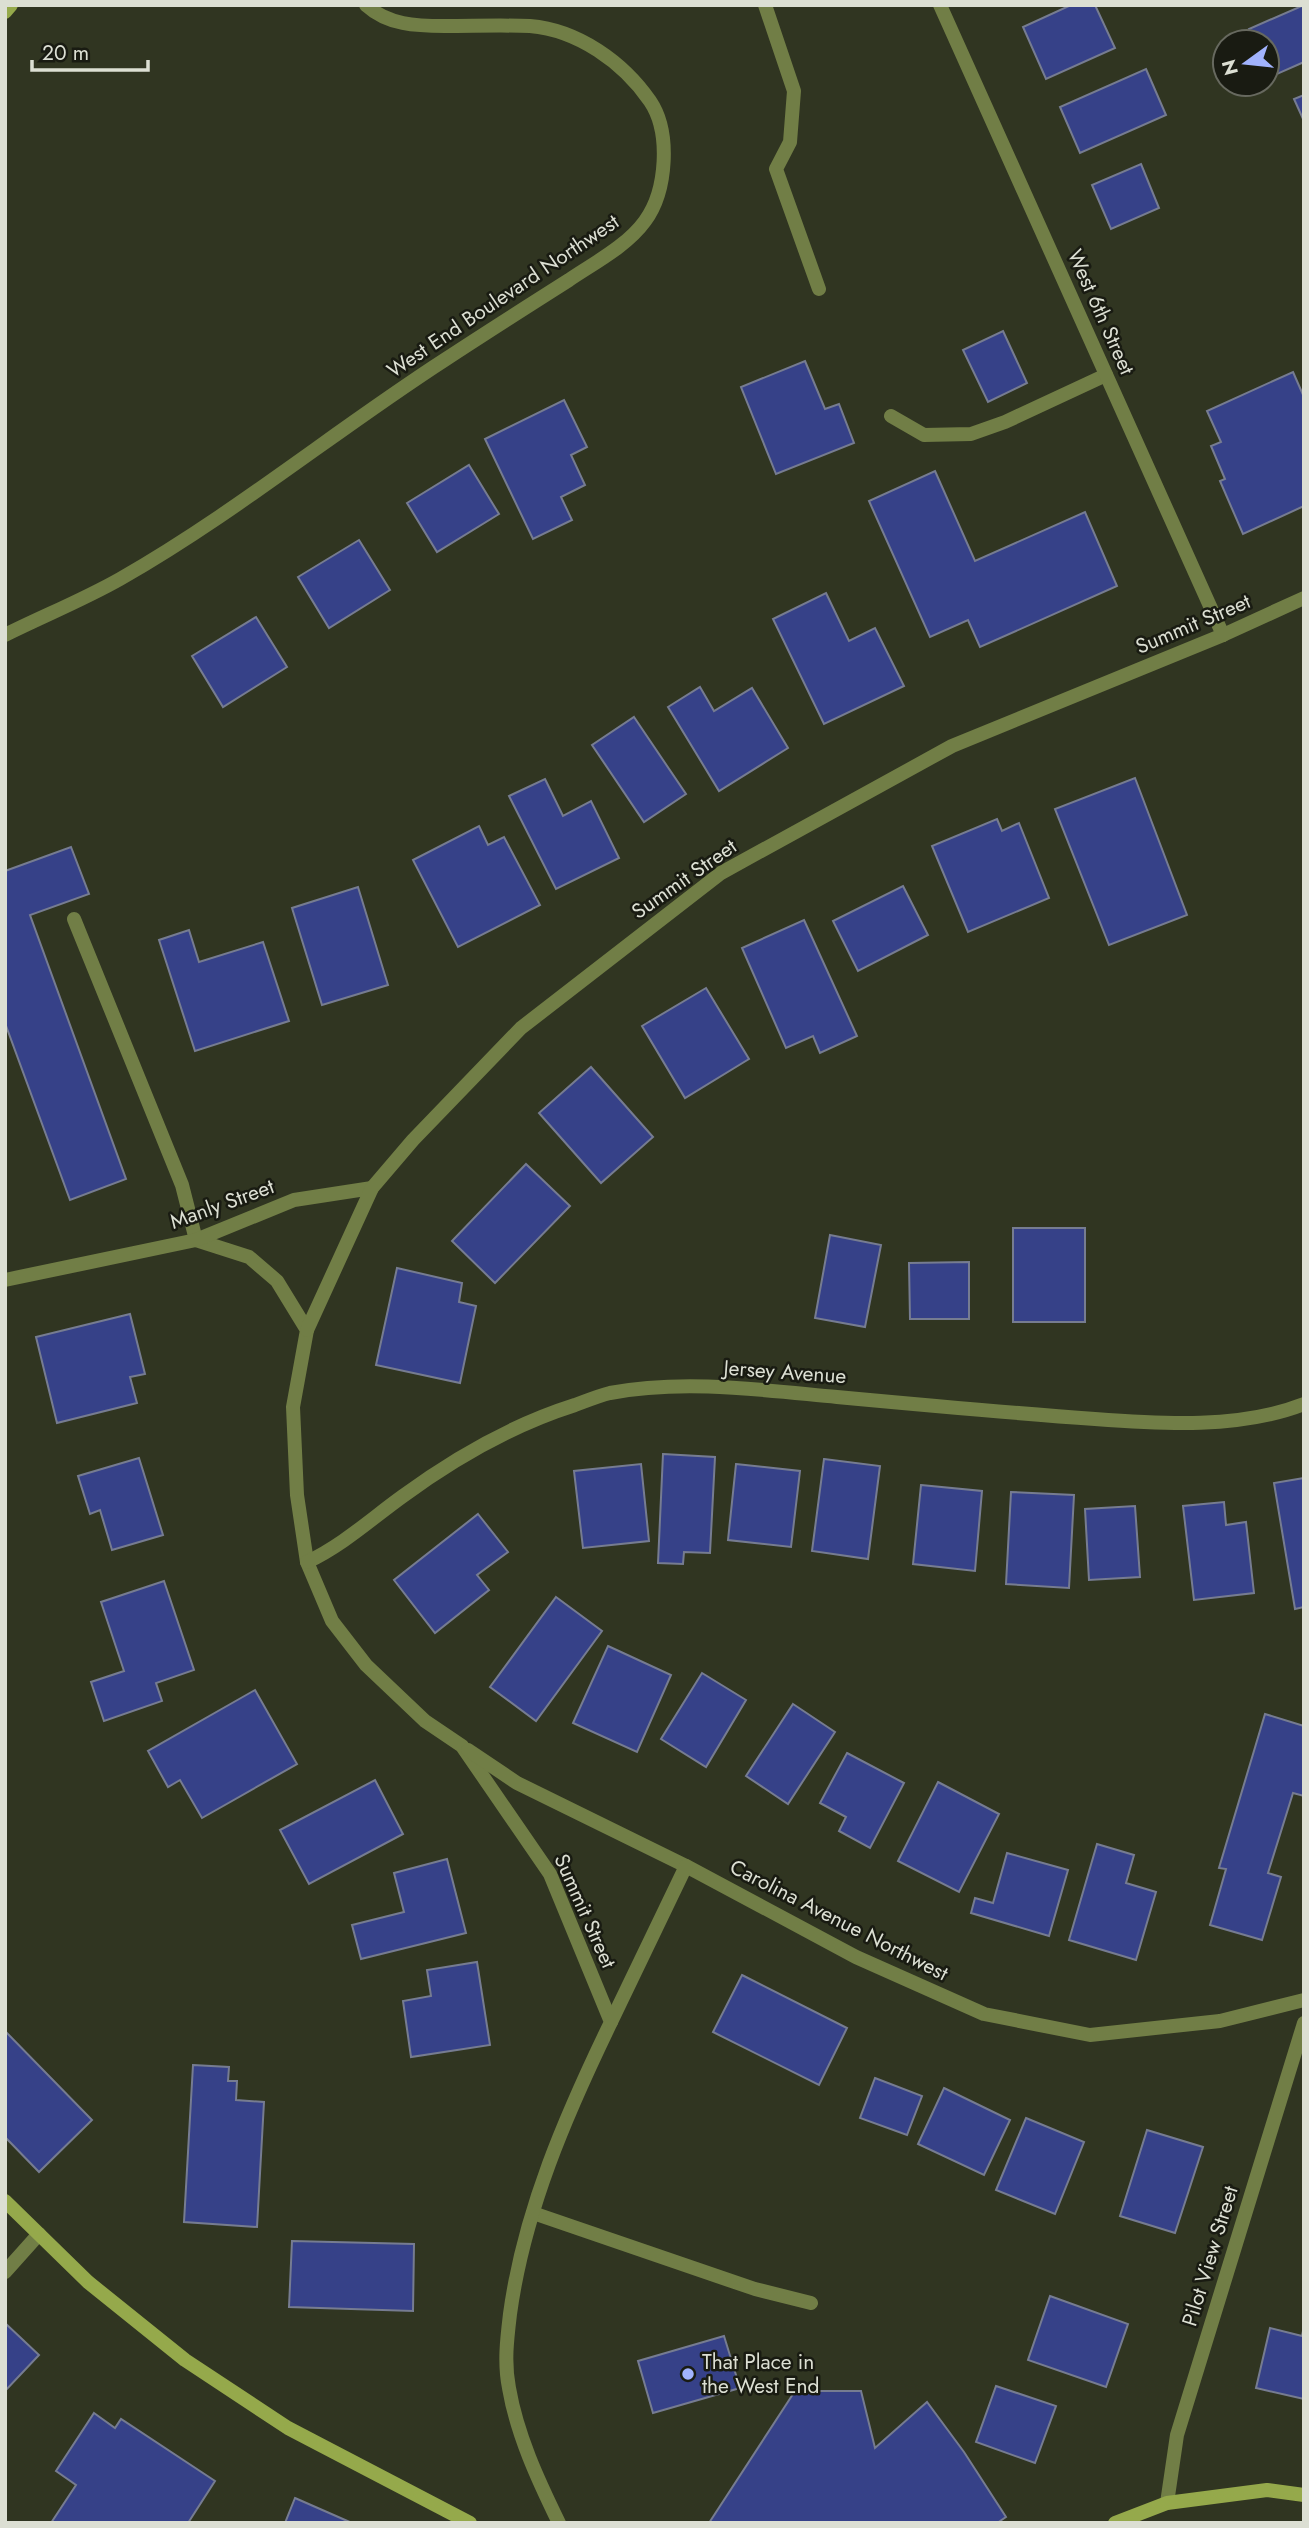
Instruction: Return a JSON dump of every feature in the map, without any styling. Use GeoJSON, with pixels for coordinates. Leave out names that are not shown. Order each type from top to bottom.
{"type":"FeatureCollection","features":[{"type":"Feature","properties":{"kind":"street"},"geometry":{"type":"LineString","coordinates":[[5,12],[11,5]]}},
{"type":"Feature","properties":{"kind":"street","name":"West End Boulevard Northwest"},"geometry":{"type":"LineString","coordinates":[[5,635],[119,579],[223,513],[442,362],[591,265],[636,233],[647,220],[655,205],[664,169],[663,132],[650,101],[627,73],[598,50],[565,33],[532,26],[423,26],[389,21],[366,5]]}},
{"type":"Feature","properties":{"kind":"street"},"geometry":{"type":"LineString","coordinates":[[765,5],[794,91],[790,142],[776,169],[819,289]]}},
{"type":"Feature","properties":{"kind":"street","name":"West 6th Street"},"geometry":{"type":"LineString","coordinates":[[940,5],[1223,635]]}},
{"type":"Feature","properties":{"kind":"street"},"geometry":{"type":"LineString","coordinates":[[891,416],[924,435],[971,434],[1005,422],[1106,375]]}},
{"type":"Feature","properties":{"kind":"street","name":"Summit Street"},"geometry":{"type":"LineString","coordinates":[[611,2022],[550,1874],[462,1746],[425,1721],[366,1665],[332,1621],[307,1562],[297,1494],[293,1407],[307,1330],[372,1188],[413,1140],[522,1028],[721,873],[952,746],[1223,635],[1304,598]]}},
{"type":"Feature","properties":{"kind":"street"},"geometry":{"type":"LineString","coordinates":[[74,919],[182,1185],[196,1240],[249,1256],[277,1281],[307,1330]]}},
{"type":"Feature","properties":{"kind":"street","name":"Manly Street"},"geometry":{"type":"LineString","coordinates":[[5,1280],[196,1240],[294,1200],[372,1188]]}},
{"type":"Feature","properties":{"kind":"street","name":"Jersey Avenue"},"geometry":{"type":"LineString","coordinates":[[307,1562],[333,1550],[403,1496],[477,1446],[541,1416],[608,1394],[661,1387],[750,1389],[999,1413],[1140,1422],[1245,1420],[1278,1414],[1304,1404]]}},
{"type":"Feature","properties":{"kind":"street","name":"Carolina Avenue Northwest"},"geometry":{"type":"LineString","coordinates":[[462,1746],[517,1783],[686,1866],[856,1957],[984,2014],[1090,2035],[1220,2021],[1304,2000]]}},
{"type":"Feature","properties":{"kind":"street"},"geometry":{"type":"LineString","coordinates":[[559,2523],[515,2420],[508,2386],[506,2350],[514,2289],[533,2213],[576,2094],[686,1866]]}},
{"type":"Feature","properties":{"kind":"street","name":"Pilot View Street"},"geometry":{"type":"LineString","coordinates":[[1167,2503],[1177,2435],[1304,2023]]}},
{"type":"Feature","properties":{"kind":"street"},"geometry":{"type":"LineString","coordinates":[[5,2201],[88,2282],[186,2360],[288,2428],[470,2523]]}},
{"type":"Feature","properties":{"kind":"street"},"geometry":{"type":"LineString","coordinates":[[533,2213],[755,2289],[811,2303]]}},
{"type":"Feature","properties":{"kind":"street"},"geometry":{"type":"LineString","coordinates":[[5,2272],[39,2234]]}},
{"type":"Feature","properties":{"kind":"street"},"geometry":{"type":"LineString","coordinates":[[1115,2523],[1167,2503],[1267,2490],[1304,2495]]}},
{"type":"Feature","properties":{"kind":"building"},"geometry":{"type":"Polygon","coordinates":[[[1071,5],[1095,5],[1115,48],[1046,79],[1023,27],[1071,5]]]}},
{"type":"Feature","properties":{"kind":"building"},"geometry":{"type":"Polygon","coordinates":[[[1304,5],[1304,62],[1281,72],[1281,28],[1251,28],[1304,5]]]}},
{"type":"Feature","properties":{"kind":"building"},"geometry":{"type":"Polygon","coordinates":[[[1146,69],[1166,115],[1080,153],[1060,107],[1146,69]]]}},
{"type":"Feature","properties":{"kind":"building"},"geometry":{"type":"Polygon","coordinates":[[[1304,95],[1304,121],[1294,99],[1304,95]]]}},
{"type":"Feature","properties":{"kind":"building"},"geometry":{"type":"Polygon","coordinates":[[[1141,164],[1159,208],[1111,229],[1092,185],[1141,164]]]}},
{"type":"Feature","properties":{"kind":"building"},"geometry":{"type":"Polygon","coordinates":[[[1003,331],[1027,383],[988,402],[963,350],[1003,331]]]}},
{"type":"Feature","properties":{"kind":"building"},"geometry":{"type":"Polygon","coordinates":[[[805,361],[825,409],[839,404],[854,443],[776,474],[741,387],[805,361]]]}},
{"type":"Feature","properties":{"kind":"building"},"geometry":{"type":"Polygon","coordinates":[[[1293,372],[1304,397],[1304,506],[1243,534],[1220,481],[1225,479],[1211,446],[1221,442],[1207,411],[1293,372]]]}},
{"type":"Feature","properties":{"kind":"building"},"geometry":{"type":"Polygon","coordinates":[[[564,400],[587,447],[571,455],[585,485],[561,497],[572,520],[533,539],[485,439],[564,400]]]}},
{"type":"Feature","properties":{"kind":"building"},"geometry":{"type":"Polygon","coordinates":[[[469,465],[499,514],[437,552],[407,503],[469,465]]]}},
{"type":"Feature","properties":{"kind":"building"},"geometry":{"type":"Polygon","coordinates":[[[935,471],[975,561],[1085,512],[1117,586],[980,647],[968,620],[930,637],[869,501],[935,471]]]}},
{"type":"Feature","properties":{"kind":"building"},"geometry":{"type":"Polygon","coordinates":[[[359,540],[390,590],[329,628],[298,577],[359,540]]]}},
{"type":"Feature","properties":{"kind":"building"},"geometry":{"type":"Polygon","coordinates":[[[826,593],[849,641],[875,628],[904,686],[824,724],[773,619],[826,593]]]}},
{"type":"Feature","properties":{"kind":"building"},"geometry":{"type":"Polygon","coordinates":[[[256,617],[287,667],[223,707],[192,656],[256,617]]]}},
{"type":"Feature","properties":{"kind":"building"},"geometry":{"type":"Polygon","coordinates":[[[700,687],[714,711],[752,688],[788,748],[719,791],[668,707],[700,687]]]}},
{"type":"Feature","properties":{"kind":"building"},"geometry":{"type":"Polygon","coordinates":[[[634,717],[686,794],[644,822],[592,745],[634,717]]]}},
{"type":"Feature","properties":{"kind":"building"},"geometry":{"type":"Polygon","coordinates":[[[1135,778],[1187,915],[1109,945],[1055,809],[1135,778]]]}},
{"type":"Feature","properties":{"kind":"building"},"geometry":{"type":"Polygon","coordinates":[[[545,779],[563,816],[591,801],[619,858],[556,889],[509,796],[545,779]]]}},
{"type":"Feature","properties":{"kind":"building"},"geometry":{"type":"Polygon","coordinates":[[[997,819],[1002,831],[1019,823],[1049,898],[968,932],[932,846],[997,819]]]}},
{"type":"Feature","properties":{"kind":"building"},"geometry":{"type":"Polygon","coordinates":[[[479,826],[488,845],[504,837],[540,905],[458,947],[413,860],[479,826]]]}},
{"type":"Feature","properties":{"kind":"building"},"geometry":{"type":"Polygon","coordinates":[[[71,847],[89,894],[30,915],[126,1179],[70,1200],[5,1023],[5,871],[71,847]]]}},
{"type":"Feature","properties":{"kind":"building"},"geometry":{"type":"Polygon","coordinates":[[[903,886],[928,935],[858,971],[833,921],[903,886]]]}},
{"type":"Feature","properties":{"kind":"building"},"geometry":{"type":"Polygon","coordinates":[[[358,887],[388,985],[322,1005],[292,908],[358,887]]]}},
{"type":"Feature","properties":{"kind":"building"},"geometry":{"type":"Polygon","coordinates":[[[804,920],[857,1036],[820,1053],[813,1036],[786,1048],[742,948],[804,920]]]}},
{"type":"Feature","properties":{"kind":"building"},"geometry":{"type":"Polygon","coordinates":[[[189,930],[199,962],[263,942],[289,1021],[195,1051],[159,940],[189,930]]]}},
{"type":"Feature","properties":{"kind":"building"},"geometry":{"type":"Polygon","coordinates":[[[706,988],[749,1059],[685,1098],[642,1026],[706,988]]]}},
{"type":"Feature","properties":{"kind":"building"},"geometry":{"type":"Polygon","coordinates":[[[591,1067],[653,1137],[601,1183],[539,1113],[591,1067]]]}},
{"type":"Feature","properties":{"kind":"building"},"geometry":{"type":"Polygon","coordinates":[[[526,1164],[570,1206],[495,1283],[452,1241],[526,1164]]]}},
{"type":"Feature","properties":{"kind":"building"},"geometry":{"type":"Polygon","coordinates":[[[1013,1228],[1085,1228],[1085,1322],[1013,1322],[1013,1228]]]}},
{"type":"Feature","properties":{"kind":"building"},"geometry":{"type":"Polygon","coordinates":[[[830,1235],[881,1245],[865,1327],[815,1318],[830,1235]]]}},
{"type":"Feature","properties":{"kind":"building"},"geometry":{"type":"Polygon","coordinates":[[[969,1262],[969,1319],[910,1319],[909,1263],[969,1262]]]}},
{"type":"Feature","properties":{"kind":"building"},"geometry":{"type":"Polygon","coordinates":[[[397,1268],[462,1283],[459,1302],[476,1306],[460,1383],[376,1365],[397,1268]]]}},
{"type":"Feature","properties":{"kind":"building"},"geometry":{"type":"Polygon","coordinates":[[[130,1314],[145,1374],[130,1377],[137,1403],[57,1423],[36,1337],[130,1314]]]}},
{"type":"Feature","properties":{"kind":"building"},"geometry":{"type":"Polygon","coordinates":[[[663,1454],[715,1457],[710,1553],[684,1552],[683,1564],[658,1563],[663,1454]]]}},
{"type":"Feature","properties":{"kind":"building"},"geometry":{"type":"Polygon","coordinates":[[[139,1458],[163,1535],[112,1550],[100,1510],[90,1514],[78,1476],[139,1458]]]}},
{"type":"Feature","properties":{"kind":"building"},"geometry":{"type":"Polygon","coordinates":[[[824,1459],[880,1466],[868,1559],[812,1551],[824,1459]]]}},
{"type":"Feature","properties":{"kind":"building"},"geometry":{"type":"Polygon","coordinates":[[[641,1464],[649,1541],[583,1548],[574,1471],[641,1464]]]}},
{"type":"Feature","properties":{"kind":"building"},"geometry":{"type":"Polygon","coordinates":[[[736,1464],[800,1471],[791,1547],[728,1540],[736,1464]]]}},
{"type":"Feature","properties":{"kind":"building"},"geometry":{"type":"Polygon","coordinates":[[[1304,1478],[1304,1607],[1295,1609],[1274,1483],[1304,1478]]]}},
{"type":"Feature","properties":{"kind":"building"},"geometry":{"type":"Polygon","coordinates":[[[921,1485],[982,1491],[975,1571],[913,1564],[921,1485]]]}},
{"type":"Feature","properties":{"kind":"building"},"geometry":{"type":"Polygon","coordinates":[[[1011,1492],[1074,1495],[1069,1588],[1006,1584],[1011,1492]]]}},
{"type":"Feature","properties":{"kind":"building"},"geometry":{"type":"Polygon","coordinates":[[[1224,1502],[1226,1525],[1246,1522],[1254,1593],[1194,1600],[1183,1506],[1224,1502]]]}},
{"type":"Feature","properties":{"kind":"building"},"geometry":{"type":"Polygon","coordinates":[[[1135,1506],[1140,1577],[1089,1580],[1085,1509],[1135,1506]]]}},
{"type":"Feature","properties":{"kind":"building"},"geometry":{"type":"Polygon","coordinates":[[[478,1514],[508,1552],[477,1575],[489,1590],[435,1633],[394,1580],[478,1514]]]}},
{"type":"Feature","properties":{"kind":"building"},"geometry":{"type":"Polygon","coordinates":[[[164,1581],[194,1670],[156,1683],[162,1701],[104,1721],[91,1682],[124,1671],[101,1602],[164,1581]]]}},
{"type":"Feature","properties":{"kind":"building"},"geometry":{"type":"Polygon","coordinates":[[[556,1597],[602,1631],[536,1721],[490,1687],[556,1597]]]}},
{"type":"Feature","properties":{"kind":"building"},"geometry":{"type":"Polygon","coordinates":[[[608,1646],[671,1675],[637,1752],[573,1723],[608,1646]]]}},
{"type":"Feature","properties":{"kind":"building"},"geometry":{"type":"Polygon","coordinates":[[[702,1673],[746,1700],[706,1767],[661,1739],[702,1673]]]}},
{"type":"Feature","properties":{"kind":"building"},"geometry":{"type":"Polygon","coordinates":[[[255,1690],[297,1764],[202,1818],[180,1780],[168,1787],[148,1751],[255,1690]]]}},
{"type":"Feature","properties":{"kind":"building"},"geometry":{"type":"Polygon","coordinates":[[[793,1704],[835,1732],[788,1804],[746,1776],[793,1704]]]}},
{"type":"Feature","properties":{"kind":"building"},"geometry":{"type":"Polygon","coordinates":[[[1265,1714],[1304,1726],[1304,1796],[1293,1793],[1268,1873],[1281,1877],[1262,1940],[1210,1925],[1226,1869],[1219,1868],[1265,1714]]]}},
{"type":"Feature","properties":{"kind":"building"},"geometry":{"type":"Polygon","coordinates":[[[847,1753],[904,1783],[870,1848],[839,1831],[846,1817],[820,1803],[847,1753]]]}},
{"type":"Feature","properties":{"kind":"building"},"geometry":{"type":"Polygon","coordinates":[[[375,1780],[403,1834],[309,1884],[280,1830],[375,1780]]]}},
{"type":"Feature","properties":{"kind":"building"},"geometry":{"type":"Polygon","coordinates":[[[938,1782],[999,1814],[959,1892],[898,1861],[938,1782]]]}},
{"type":"Feature","properties":{"kind":"building"},"geometry":{"type":"Polygon","coordinates":[[[1097,1844],[1134,1855],[1126,1883],[1156,1892],[1136,1960],[1069,1940],[1097,1844]]]}},
{"type":"Feature","properties":{"kind":"building"},"geometry":{"type":"Polygon","coordinates":[[[1007,1853],[1068,1870],[1049,1936],[971,1913],[975,1898],[993,1903],[1007,1853]]]}},
{"type":"Feature","properties":{"kind":"building"},"geometry":{"type":"Polygon","coordinates":[[[447,1859],[466,1933],[361,1959],[352,1925],[404,1912],[394,1873],[447,1859]]]}},
{"type":"Feature","properties":{"kind":"building"},"geometry":{"type":"Polygon","coordinates":[[[477,1962],[490,2045],[411,2057],[403,2001],[431,1996],[427,1970],[477,1962]]]}},
{"type":"Feature","properties":{"kind":"building"},"geometry":{"type":"Polygon","coordinates":[[[742,1975],[847,2028],[819,2085],[713,2032],[742,1975]]]}},
{"type":"Feature","properties":{"kind":"building"},"geometry":{"type":"Polygon","coordinates":[[[5,2031],[92,2120],[39,2172],[5,2137],[5,2031]]]}},
{"type":"Feature","properties":{"kind":"building"},"geometry":{"type":"Polygon","coordinates":[[[193,2065],[229,2067],[228,2081],[237,2081],[236,2100],[264,2102],[257,2227],[184,2222],[193,2065]]]}},
{"type":"Feature","properties":{"kind":"building"},"geometry":{"type":"Polygon","coordinates":[[[875,2078],[922,2096],[907,2135],[860,2118],[875,2078]]]}},
{"type":"Feature","properties":{"kind":"building"},"geometry":{"type":"Polygon","coordinates":[[[944,2088],[1010,2120],[984,2175],[918,2144],[944,2088]]]}},
{"type":"Feature","properties":{"kind":"building"},"geometry":{"type":"Polygon","coordinates":[[[1026,2118],[1084,2142],[1055,2214],[996,2190],[1026,2118]]]}},
{"type":"Feature","properties":{"kind":"building"},"geometry":{"type":"Polygon","coordinates":[[[1147,2130],[1203,2147],[1175,2233],[1120,2216],[1147,2130]]]}},
{"type":"Feature","properties":{"kind":"building"},"geometry":{"type":"Polygon","coordinates":[[[292,2241],[414,2244],[413,2311],[289,2307],[292,2241]]]}},
{"type":"Feature","properties":{"kind":"building"},"geometry":{"type":"Polygon","coordinates":[[[1050,2296],[1128,2324],[1106,2387],[1028,2360],[1050,2296]]]}},
{"type":"Feature","properties":{"kind":"building"},"geometry":{"type":"Polygon","coordinates":[[[5,2323],[39,2355],[5,2391],[5,2323]]]}},
{"type":"Feature","properties":{"kind":"building"},"geometry":{"type":"Polygon","coordinates":[[[1304,2326],[1304,2399],[1256,2388],[1270,2328],[1302,2336],[1304,2326]]]}},
{"type":"Feature","properties":{"kind":"building","name":"That Place in the West End"},"geometry":{"type":"Polygon","coordinates":[[[724,2336],[740,2388],[653,2413],[638,2361],[724,2336]]]}},
{"type":"Feature","properties":{"kind":"building"},"geometry":{"type":"Polygon","coordinates":[[[996,2386],[1056,2406],[1035,2463],[976,2442],[996,2386]]]}},
{"type":"Feature","properties":{"kind":"building"},"geometry":{"type":"Polygon","coordinates":[[[795,2391],[861,2391],[875,2448],[927,2402],[964,2452],[1006,2517],[997,2523],[709,2523],[795,2391]]]}},
{"type":"Feature","properties":{"kind":"building"},"geometry":{"type":"Polygon","coordinates":[[[94,2413],[115,2428],[121,2419],[215,2481],[188,2523],[51,2523],[76,2485],[56,2471],[94,2413]]]}},
{"type":"Feature","properties":{"kind":"building"},"geometry":{"type":"Polygon","coordinates":[[[295,2498],[352,2523],[285,2523],[295,2498]]]}},
{"type":"Feature","properties":{"kind":"place","name":"That Place in the West End"},"geometry":{"type":"Point","coordinates":[688,2374]}}]}
